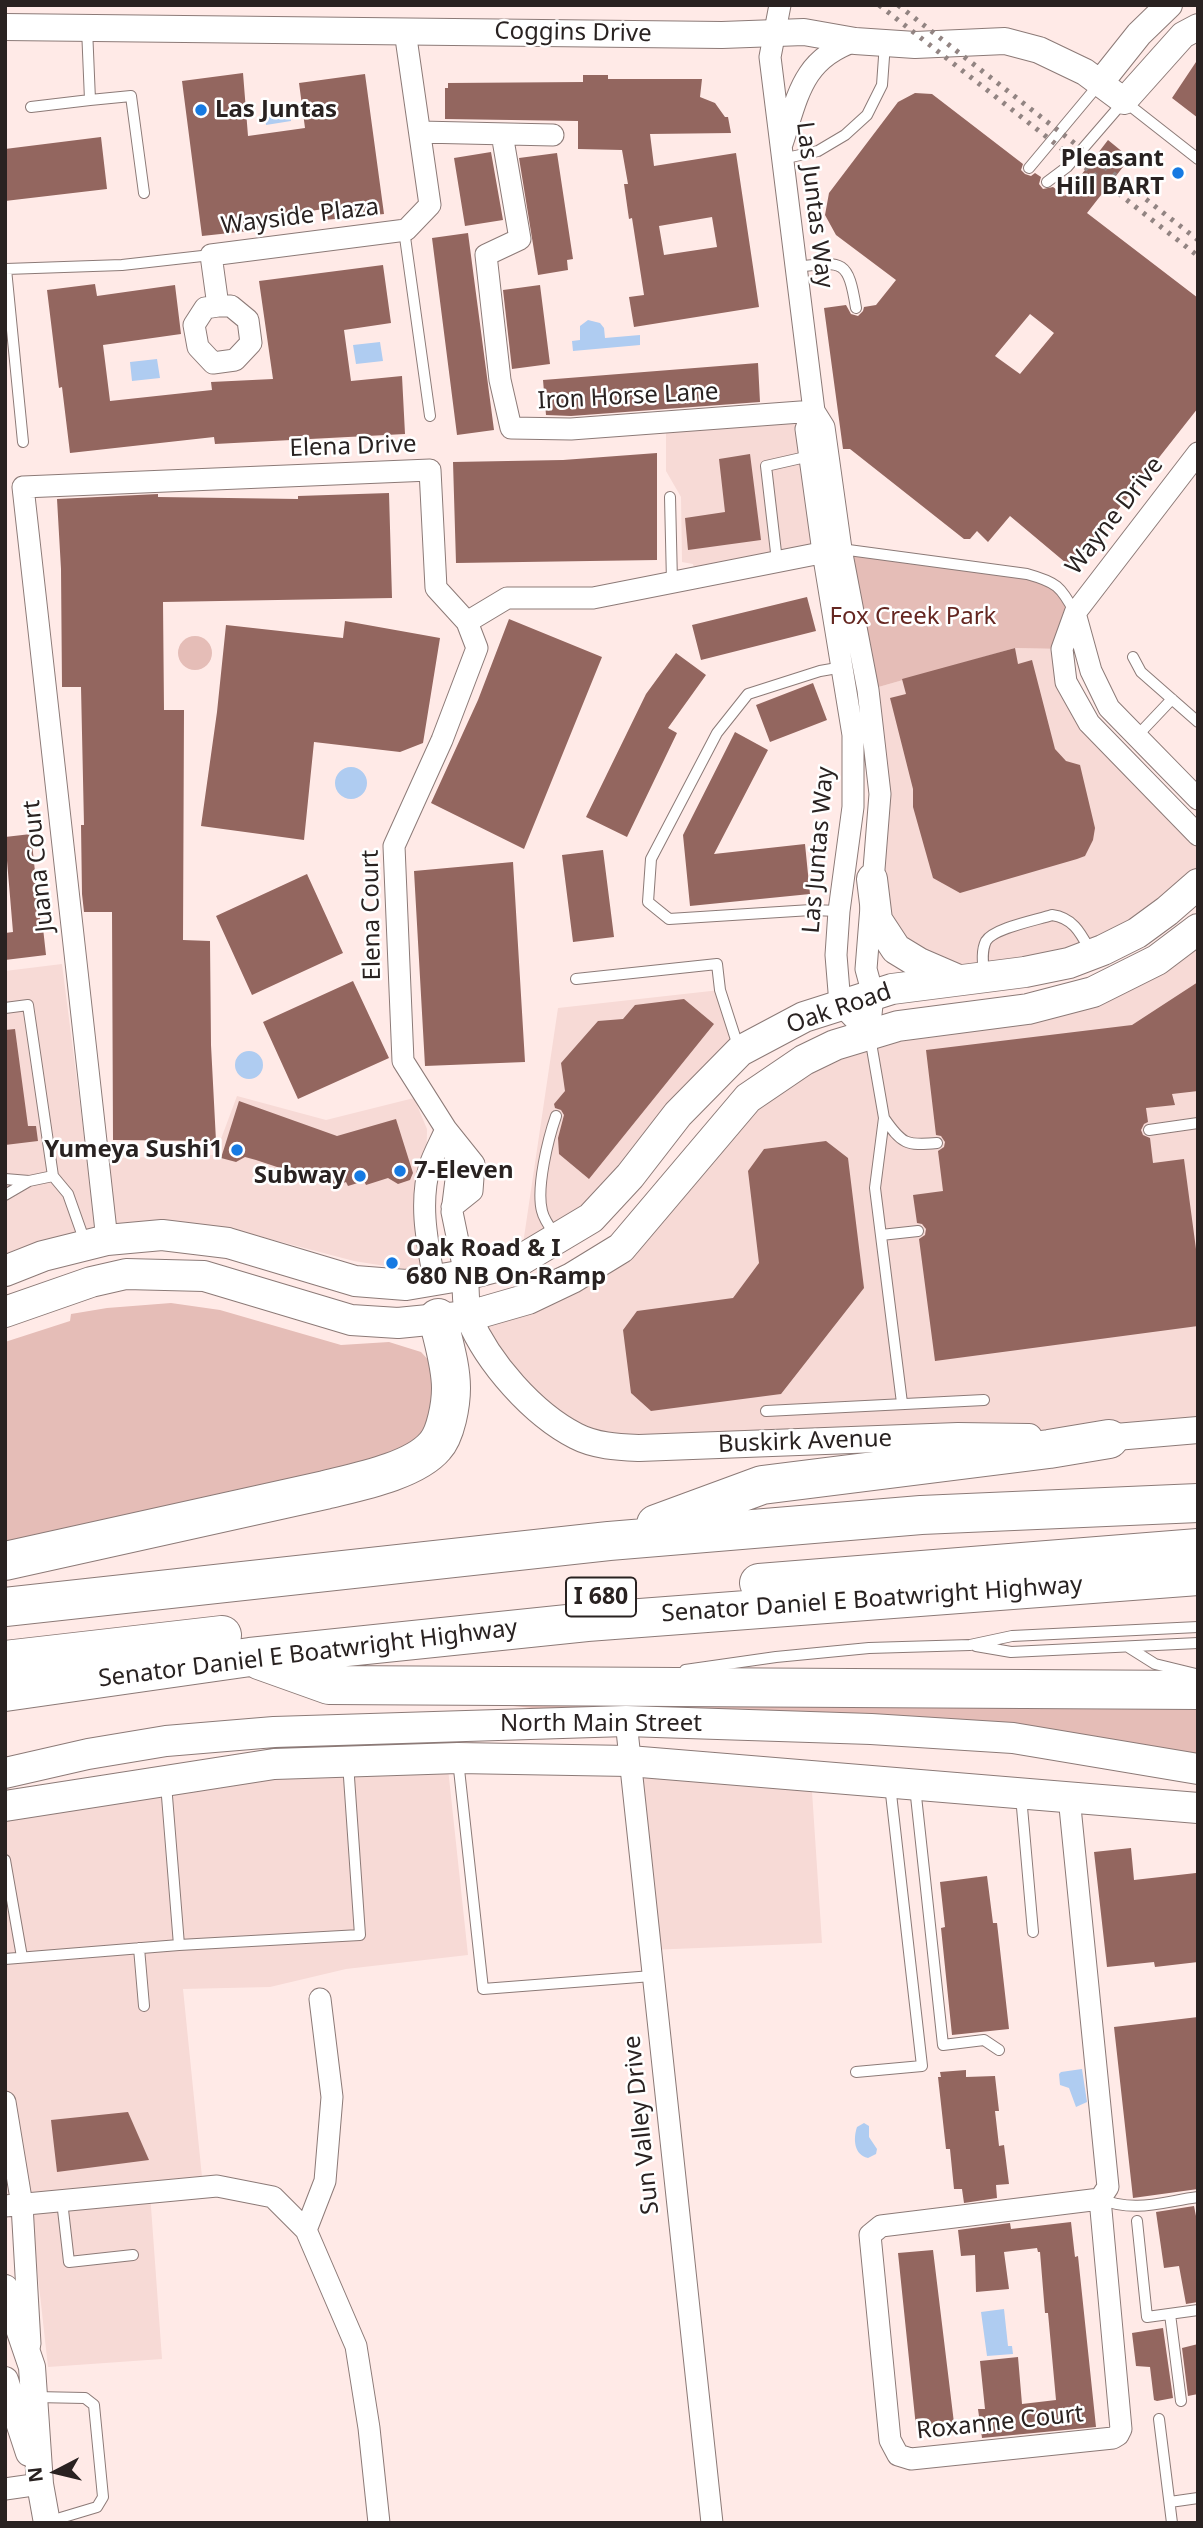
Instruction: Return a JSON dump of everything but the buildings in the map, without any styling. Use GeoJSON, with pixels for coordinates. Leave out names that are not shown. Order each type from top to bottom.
{"type":"FeatureCollection","features":[{"type":"Feature","properties":{"kind":"highway"},"geometry":{"type":"LineString","coordinates":[[5,1561],[375,1478],[409,1464],[436,1445],[448,1417],[453,1317]]}},
{"type":"Feature","properties":{"kind":"highway"},"geometry":{"type":"LineString","coordinates":[[608,1541],[762,1485],[1109,1439]]}},
{"type":"Feature","properties":{"kind":"highway","name":"I 680"},"geometry":{"type":"LineString","coordinates":[[5,1607],[608,1541],[921,1515],[1198,1503]]}},
{"type":"Feature","properties":{"kind":"highway","name":"I 680"},"geometry":{"type":"LineString","coordinates":[[5,1660],[534,1602],[1198,1548]]}},
{"type":"Feature","properties":{"kind":"highway","name":"Senator Daniel E Boatwright Highway"},"geometry":{"type":"LineString","coordinates":[[5,1692],[250,1657],[587,1622],[1198,1576]]}},
{"type":"Feature","properties":{"kind":"highway"},"geometry":{"type":"LineString","coordinates":[[250,1657],[329,1685],[1198,1690]]}},
{"type":"Feature","properties":{"kind":"main road"},"geometry":{"type":"LineString","coordinates":[[872,879],[877,920],[896,949],[919,963],[972,979]]}},
{"type":"Feature","properties":{"kind":"main road","name":"Oak Road"},"geometry":{"type":"LineString","coordinates":[[465,1275],[519,1261],[591,1218],[630,1176],[678,1114],[740,1051],[804,1017],[892,989],[1036,970],[1069,963],[1137,933],[1167,912],[1198,884]]}},
{"type":"Feature","properties":{"kind":"main road","name":"Oak Road"},"geometry":{"type":"LineString","coordinates":[[453,1317],[528,1299],[572,1278],[621,1248],[748,1098],[804,1060],[835,1045],[898,1026],[1028,1009],[1093,992],[1157,960],[1198,929]]}},
{"type":"Feature","properties":{"kind":"main road"},"geometry":{"type":"LineString","coordinates":[[5,1270],[43,1256],[96,1242],[162,1235],[228,1243],[355,1281],[406,1285],[465,1275]]}},
{"type":"Feature","properties":{"kind":"main road"},"geometry":{"type":"LineString","coordinates":[[5,1312],[90,1282],[126,1274],[167,1274],[204,1276],[351,1320],[398,1323],[453,1317],[434,1279]]}},
{"type":"Feature","properties":{"kind":"main road","name":"North Main Street"},"geometry":{"type":"LineString","coordinates":[[5,1773],[88,1754],[166,1741],[274,1731],[626,1721],[871,1729],[1013,1738],[1198,1769]]}},
{"type":"Feature","properties":{"kind":"main road","name":"North Main Street"},"geometry":{"type":"LineString","coordinates":[[5,1806],[274,1764],[458,1758],[629,1761],[1198,1808]]}},
{"type":"Feature","properties":{"kind":"street","name":"Las Juntas Way"},"geometry":{"type":"LineString","coordinates":[[780,5],[770,57],[814,411],[824,428],[843,667],[853,735],[853,807],[836,955],[840,1004]]}},
{"type":"Feature","properties":{"kind":"street"},"geometry":{"type":"LineString","coordinates":[[1100,83],[1139,34],[1169,5]]}},
{"type":"Feature","properties":{"kind":"street","name":"Coggins Drive"},"geometry":{"type":"LineString","coordinates":[[5,27],[722,35],[804,32],[855,41],[915,45],[1005,41],[1039,50],[1085,72],[1124,101]]}},
{"type":"Feature","properties":{"kind":"street"},"geometry":{"type":"LineString","coordinates":[[1124,101],[1183,35],[1198,27]]}},
{"type":"Feature","properties":{"kind":"street","name":"Wayside Plaza"},"geometry":{"type":"LineString","coordinates":[[218,306],[211,255],[404,230],[430,205],[405,31]]}},
{"type":"Feature","properties":{"kind":"street"},"geometry":{"type":"LineString","coordinates":[[781,154],[803,82],[814,65],[835,48],[855,41]]}},
{"type":"Feature","properties":{"kind":"street"},"geometry":{"type":"LineString","coordinates":[[420,132],[553,135]]}},
{"type":"Feature","properties":{"kind":"street","name":"Iron Horse Lane"},"geometry":{"type":"LineString","coordinates":[[502,134],[520,239],[486,255],[500,380],[512,428],[571,429],[814,411]]}},
{"type":"Feature","properties":{"kind":"street","name":"Las Juntas Way"},"geometry":{"type":"LineString","coordinates":[[814,411],[806,429],[810,456],[868,690],[880,794],[866,970],[873,995],[869,1034]]}},
{"type":"Feature","properties":{"kind":"street","name":"Wayne Drive"},"geometry":{"type":"LineString","coordinates":[[1198,453],[1075,613],[1062,649],[1066,682],[1089,723],[1198,835]]}},
{"type":"Feature","properties":{"kind":"street","name":"Elena Drive"},"geometry":{"type":"LineString","coordinates":[[23,487],[430,470],[436,588],[467,622]]}},
{"type":"Feature","properties":{"kind":"street","name":"Juana Court"},"geometry":{"type":"LineString","coordinates":[[23,487],[96,1242]]}},
{"type":"Feature","properties":{"kind":"street"},"geometry":{"type":"LineString","coordinates":[[467,622],[507,598],[593,598],[832,550]]}},
{"type":"Feature","properties":{"kind":"street","name":"Wayne Drive"},"geometry":{"type":"LineString","coordinates":[[1075,613],[1091,671],[1109,708],[1198,799]]}},
{"type":"Feature","properties":{"kind":"street","name":"Elena Court"},"geometry":{"type":"LineString","coordinates":[[465,1275],[452,1207],[458,1164],[446,1129],[403,1061],[394,846],[442,740],[477,648],[467,622]]}},
{"type":"Feature","properties":{"kind":"street"},"geometry":{"type":"LineString","coordinates":[[840,1004],[869,1034]]}},
{"type":"Feature","properties":{"kind":"street"},"geometry":{"type":"LineString","coordinates":[[434,1279],[424,1226],[424,1209],[430,1165],[446,1129]]}},
{"type":"Feature","properties":{"kind":"street","name":"Buskirk Avenue"},"geometry":{"type":"LineString","coordinates":[[465,1275],[453,1317],[519,1392],[543,1415],[578,1437],[610,1446],[639,1448],[958,1436],[1109,1439],[1198,1430]]}},
{"type":"Feature","properties":{"kind":"street","name":"Sun Valley Drive"},"geometry":{"type":"LineString","coordinates":[[626,1721],[712,2523]]}},
{"type":"Feature","properties":{"kind":"street","name":"Roxanne Court"},"geometry":{"type":"LineString","coordinates":[[1069,1797],[1108,2175],[1108,2188],[1100,2199],[1121,2429],[1118,2435],[1112,2438],[911,2459],[898,2455],[890,2440],[870,2235],[881,2226],[1100,2199]]}},
{"type":"Feature","properties":{"kind":"street"},"geometry":{"type":"LineString","coordinates":[[306,2230],[325,2181],[332,2097],[320,1998]]}},
{"type":"Feature","properties":{"kind":"street"},"geometry":{"type":"LineString","coordinates":[[5,2102],[32,2367],[15,2398],[40,2484],[47,2523]]}},
{"type":"Feature","properties":{"kind":"street"},"geometry":{"type":"LineString","coordinates":[[14,2206],[217,2186],[273,2197],[306,2230],[356,2346],[369,2428],[379,2523]]}},
{"type":"Feature","properties":{"kind":"street"},"geometry":{"type":"LineString","coordinates":[[5,2288],[32,2367]]}},
{"type":"Feature","properties":{"kind":"street"},"geometry":{"type":"LineString","coordinates":[[5,2489],[40,2484]]}},
{"type":"Feature","properties":{"kind":"lane"},"geometry":{"type":"LineString","coordinates":[[87,28],[90,100]]}},
{"type":"Feature","properties":{"kind":"lane"},"geometry":{"type":"LineString","coordinates":[[781,154],[818,151],[845,135],[867,115],[882,85],[885,43]]}},
{"type":"Feature","properties":{"kind":"lane"},"geometry":{"type":"LineString","coordinates":[[1029,168],[1100,83]]}},
{"type":"Feature","properties":{"kind":"lane"},"geometry":{"type":"LineString","coordinates":[[31,107],[131,96],[144,193]]}},
{"type":"Feature","properties":{"kind":"lane"},"geometry":{"type":"LineString","coordinates":[[1047,182],[1067,167],[1124,101],[1198,159]]}},
{"type":"Feature","properties":{"kind":"lane"},"geometry":{"type":"LineString","coordinates":[[404,230],[430,416]]}},
{"type":"Feature","properties":{"kind":"lane"},"geometry":{"type":"LineString","coordinates":[[23,442],[6,269],[122,265],[211,255]]}},
{"type":"Feature","properties":{"kind":"lane"},"geometry":{"type":"LineString","coordinates":[[796,267],[835,264],[846,270],[851,279],[856,308]]}},
{"type":"Feature","properties":{"kind":"lane"},"geometry":{"type":"LineString","coordinates":[[777,561],[766,466],[810,456]]}},
{"type":"Feature","properties":{"kind":"lane"},"geometry":{"type":"LineString","coordinates":[[670,497],[672,582]]}},
{"type":"Feature","properties":{"kind":"lane"},"geometry":{"type":"LineString","coordinates":[[832,550],[1027,573],[1062,589],[1075,613]]}},
{"type":"Feature","properties":{"kind":"lane"},"geometry":{"type":"LineString","coordinates":[[1133,657],[1141,672],[1198,722]]}},
{"type":"Feature","properties":{"kind":"lane"},"geometry":{"type":"LineString","coordinates":[[839,911],[811,910],[669,919],[648,902],[651,859],[717,733],[748,694],[843,667]]}},
{"type":"Feature","properties":{"kind":"lane"},"geometry":{"type":"LineString","coordinates":[[1137,736],[1172,699]]}},
{"type":"Feature","properties":{"kind":"lane"},"geometry":{"type":"LineString","coordinates":[[972,979],[986,942],[994,933],[1052,915],[1061,916],[1078,927],[1092,954]]}},
{"type":"Feature","properties":{"kind":"lane"},"geometry":{"type":"LineString","coordinates":[[576,979],[716,964],[720,990],[740,1051]]}},
{"type":"Feature","properties":{"kind":"lane"},"geometry":{"type":"LineString","coordinates":[[5,1008],[29,1005],[53,1176],[68,1194],[96,1242]]}},
{"type":"Feature","properties":{"kind":"lane","name":"Las Juntas Way"},"geometry":{"type":"LineString","coordinates":[[869,1034],[884,1118],[875,1188],[902,1403]]}},
{"type":"Feature","properties":{"kind":"lane"},"geometry":{"type":"LineString","coordinates":[[556,1116],[545,1159],[541,1198],[542,1213],[557,1239]]}},
{"type":"Feature","properties":{"kind":"lane"},"geometry":{"type":"LineString","coordinates":[[884,1118],[899,1140],[915,1146],[937,1143]]}},
{"type":"Feature","properties":{"kind":"lane"},"geometry":{"type":"LineString","coordinates":[[1149,1130],[1198,1124]]}},
{"type":"Feature","properties":{"kind":"lane"},"geometry":{"type":"LineString","coordinates":[[5,1179],[29,1181],[53,1176]]}},
{"type":"Feature","properties":{"kind":"lane"},"geometry":{"type":"LineString","coordinates":[[5,1195],[29,1181]]}},
{"type":"Feature","properties":{"kind":"lane"},"geometry":{"type":"LineString","coordinates":[[881,1235],[918,1231]]}},
{"type":"Feature","properties":{"kind":"lane"},"geometry":{"type":"LineString","coordinates":[[766,1411],[984,1400]]}},
{"type":"Feature","properties":{"kind":"lane"},"geometry":{"type":"LineString","coordinates":[[669,1673],[776,1657],[869,1648],[970,1644],[1012,1636],[1198,1627]]}},
{"type":"Feature","properties":{"kind":"lane"},"geometry":{"type":"LineString","coordinates":[[970,1644],[1012,1652],[1198,1643]]}},
{"type":"Feature","properties":{"kind":"lane"},"geometry":{"type":"LineString","coordinates":[[1128,1647],[1155,1664],[1198,1674]]}},
{"type":"Feature","properties":{"kind":"lane"},"geometry":{"type":"LineString","coordinates":[[596,1688],[657,1676]]}},
{"type":"Feature","properties":{"kind":"lane"},"geometry":{"type":"LineString","coordinates":[[458,1758],[483,1989],[652,1976]]}},
{"type":"Feature","properties":{"kind":"lane"},"geometry":{"type":"LineString","coordinates":[[5,1959],[360,1934],[348,1760]]}},
{"type":"Feature","properties":{"kind":"lane"},"geometry":{"type":"LineString","coordinates":[[165,1781],[179,1945]]}},
{"type":"Feature","properties":{"kind":"lane"},"geometry":{"type":"LineString","coordinates":[[902,1783],[943,2045],[984,2040],[999,2050]]}},
{"type":"Feature","properties":{"kind":"lane"},"geometry":{"type":"LineString","coordinates":[[856,2072],[922,2066],[902,1783]]}},
{"type":"Feature","properties":{"kind":"lane"},"geometry":{"type":"LineString","coordinates":[[1020,1793],[1033,1932]]}},
{"type":"Feature","properties":{"kind":"lane"},"geometry":{"type":"LineString","coordinates":[[5,1860],[22,1957]]}},
{"type":"Feature","properties":{"kind":"lane"},"geometry":{"type":"LineString","coordinates":[[139,1948],[144,2006]]}},
{"type":"Feature","properties":{"kind":"lane"},"geometry":{"type":"LineString","coordinates":[[1100,2199],[1117,2206],[1133,2208],[1198,2197]]}},
{"type":"Feature","properties":{"kind":"lane"},"geometry":{"type":"LineString","coordinates":[[62,2201],[69,2262],[133,2255]]}},
{"type":"Feature","properties":{"kind":"lane"},"geometry":{"type":"LineString","coordinates":[[1137,2221],[1147,2317],[1198,2311]]}},
{"type":"Feature","properties":{"kind":"lane"},"geometry":{"type":"LineString","coordinates":[[1170,2314],[1181,2401]]}},
{"type":"Feature","properties":{"kind":"lane"},"geometry":{"type":"LineString","coordinates":[[15,2398],[86,2398],[94,2404],[103,2497],[97,2507],[47,2523]]}},
{"type":"Feature","properties":{"kind":"lane"},"geometry":{"type":"LineString","coordinates":[[1159,2419],[1172,2523]]}},
{"type":"Feature","properties":{"kind":"lane"},"geometry":{"type":"LineString","coordinates":[[1170,2501],[1198,2498]]}},
{"type":"Feature","properties":{"kind":"shaded area"},"geometry":{"type":"Polygon","coordinates":[[[799,420],[814,550],[696,577],[693,564],[682,562],[681,497],[666,471],[666,423],[799,420]]]}},
{"type":"Feature","properties":{"kind":"shaded area"},"geometry":{"type":"Polygon","coordinates":[[[1015,648],[1062,649],[1066,682],[1198,835],[1198,884],[1137,933],[959,980],[877,920],[868,690],[1015,648]]]}},
{"type":"Feature","properties":{"kind":"shaded area"},"geometry":{"type":"Polygon","coordinates":[[[1198,929],[1198,1430],[639,1448],[543,1415],[469,1316],[572,1278],[804,1060],[1028,1009],[1198,929]]]}},
{"type":"Feature","properties":{"kind":"shaded area"},"geometry":{"type":"Polygon","coordinates":[[[62,964],[87,1159],[215,1155],[237,1096],[326,1120],[414,1098],[427,1129],[424,1268],[404,1269],[354,1261],[232,1229],[162,1221],[102,1224],[5,1258],[5,971],[62,964]]]}},
{"type":"Feature","properties":{"kind":"shaded area"},"geometry":{"type":"Polygon","coordinates":[[[720,990],[732,1044],[623,1167],[577,1212],[523,1244],[558,1008],[720,990]]]}},
{"type":"Feature","properties":{"kind":"shaded area"},"geometry":{"type":"Polygon","coordinates":[[[447,1759],[468,1955],[346,1969],[270,1987],[183,1989],[203,2187],[150,2193],[162,2359],[48,2367],[26,2168],[5,2102],[5,1806],[447,1759]]]}},
{"type":"Feature","properties":{"kind":"shaded area"},"geometry":{"type":"Polygon","coordinates":[[[629,1761],[811,1776],[822,1943],[649,1950],[629,1761]]]}},
{"type":"Feature","properties":{"kind":"green space","name":"Fox Creek Park"},"geometry":{"type":"Polygon","coordinates":[[[841,549],[1045,579],[1075,613],[1062,649],[1015,648],[868,690],[841,549]]]}},
{"type":"Feature","properties":{"kind":"green space"},"geometry":{"type":"Polygon","coordinates":[[[195,636],[207,641],[212,653],[207,665],[195,670],[183,665],[178,653],[183,641],[195,636]]]}},
{"type":"Feature","properties":{"kind":"green space"},"geometry":{"type":"Polygon","coordinates":[[[171,1303],[220,1310],[341,1345],[389,1342],[421,1352],[433,1365],[438,1381],[423,1435],[399,1453],[325,1480],[5,1541],[5,1342],[70,1321],[71,1314],[171,1303]]]}},
{"type":"Feature","properties":{"kind":"green space"},"geometry":{"type":"Polygon","coordinates":[[[1198,1690],[1198,1767],[626,1718],[485,1703],[1198,1690]]]}},
{"type":"Feature","properties":{"kind":"water"},"geometry":{"type":"Polygon","coordinates":[[[289,104],[291,121],[266,125],[264,107],[289,104]]]}},
{"type":"Feature","properties":{"kind":"water"},"geometry":{"type":"Polygon","coordinates":[[[588,320],[600,323],[604,328],[605,338],[640,335],[640,345],[573,351],[572,341],[580,340],[580,326],[588,320]]]}},
{"type":"Feature","properties":{"kind":"water"},"geometry":{"type":"Polygon","coordinates":[[[380,342],[383,361],[356,364],[353,345],[380,342]]]}},
{"type":"Feature","properties":{"kind":"water"},"geometry":{"type":"Polygon","coordinates":[[[157,359],[160,378],[132,381],[130,362],[157,359]]]}},
{"type":"Feature","properties":{"kind":"water"},"geometry":{"type":"Polygon","coordinates":[[[351,767],[362,772],[367,783],[362,794],[351,799],[340,794],[335,783],[340,772],[351,767]]]}},
{"type":"Feature","properties":{"kind":"water"},"geometry":{"type":"Polygon","coordinates":[[[249,1051],[259,1055],[263,1065],[259,1075],[249,1079],[239,1075],[235,1065],[239,1055],[249,1051]]]}},
{"type":"Feature","properties":{"kind":"water"},"geometry":{"type":"Polygon","coordinates":[[[1082,2069],[1087,2102],[1076,2107],[1069,2088],[1060,2085],[1059,2074],[1082,2069]]]}},
{"type":"Feature","properties":{"kind":"water"},"geometry":{"type":"Polygon","coordinates":[[[864,2123],[869,2126],[869,2137],[877,2149],[876,2154],[868,2158],[860,2154],[855,2141],[857,2127],[864,2123]]]}},
{"type":"Feature","properties":{"kind":"water"},"geometry":{"type":"Polygon","coordinates":[[[1004,2309],[1008,2346],[1012,2346],[1013,2354],[987,2356],[981,2312],[1004,2309]]]}},
{"type":"Feature","properties":{"kind":"railway"},"geometry":{"type":"LineString","coordinates":[[879,5],[1198,256]]}},
{"type":"Feature","properties":{"kind":"railway"},"geometry":{"type":"LineString","coordinates":[[898,5],[1198,240]]}},
{"type":"Feature","properties":{"kind":"place","name":"Las Juntas"},"geometry":{"type":"Point","coordinates":[201,110]}},
{"type":"Feature","properties":{"kind":"place","name":"Pleasant Hill BART"},"geometry":{"type":"Point","coordinates":[1178,173]}},
{"type":"Feature","properties":{"kind":"place","name":"Yumeya Sushi1"},"geometry":{"type":"Point","coordinates":[237,1150]}},
{"type":"Feature","properties":{"kind":"place","name":"7-Eleven"},"geometry":{"type":"Point","coordinates":[400,1171]}},
{"type":"Feature","properties":{"kind":"place","name":"Subway"},"geometry":{"type":"Point","coordinates":[360,1176]}},
{"type":"Feature","properties":{"kind":"place","name":"Oak Road & I 680 NB On-Ramp"},"geometry":{"type":"Point","coordinates":[392,1263]}}]}
